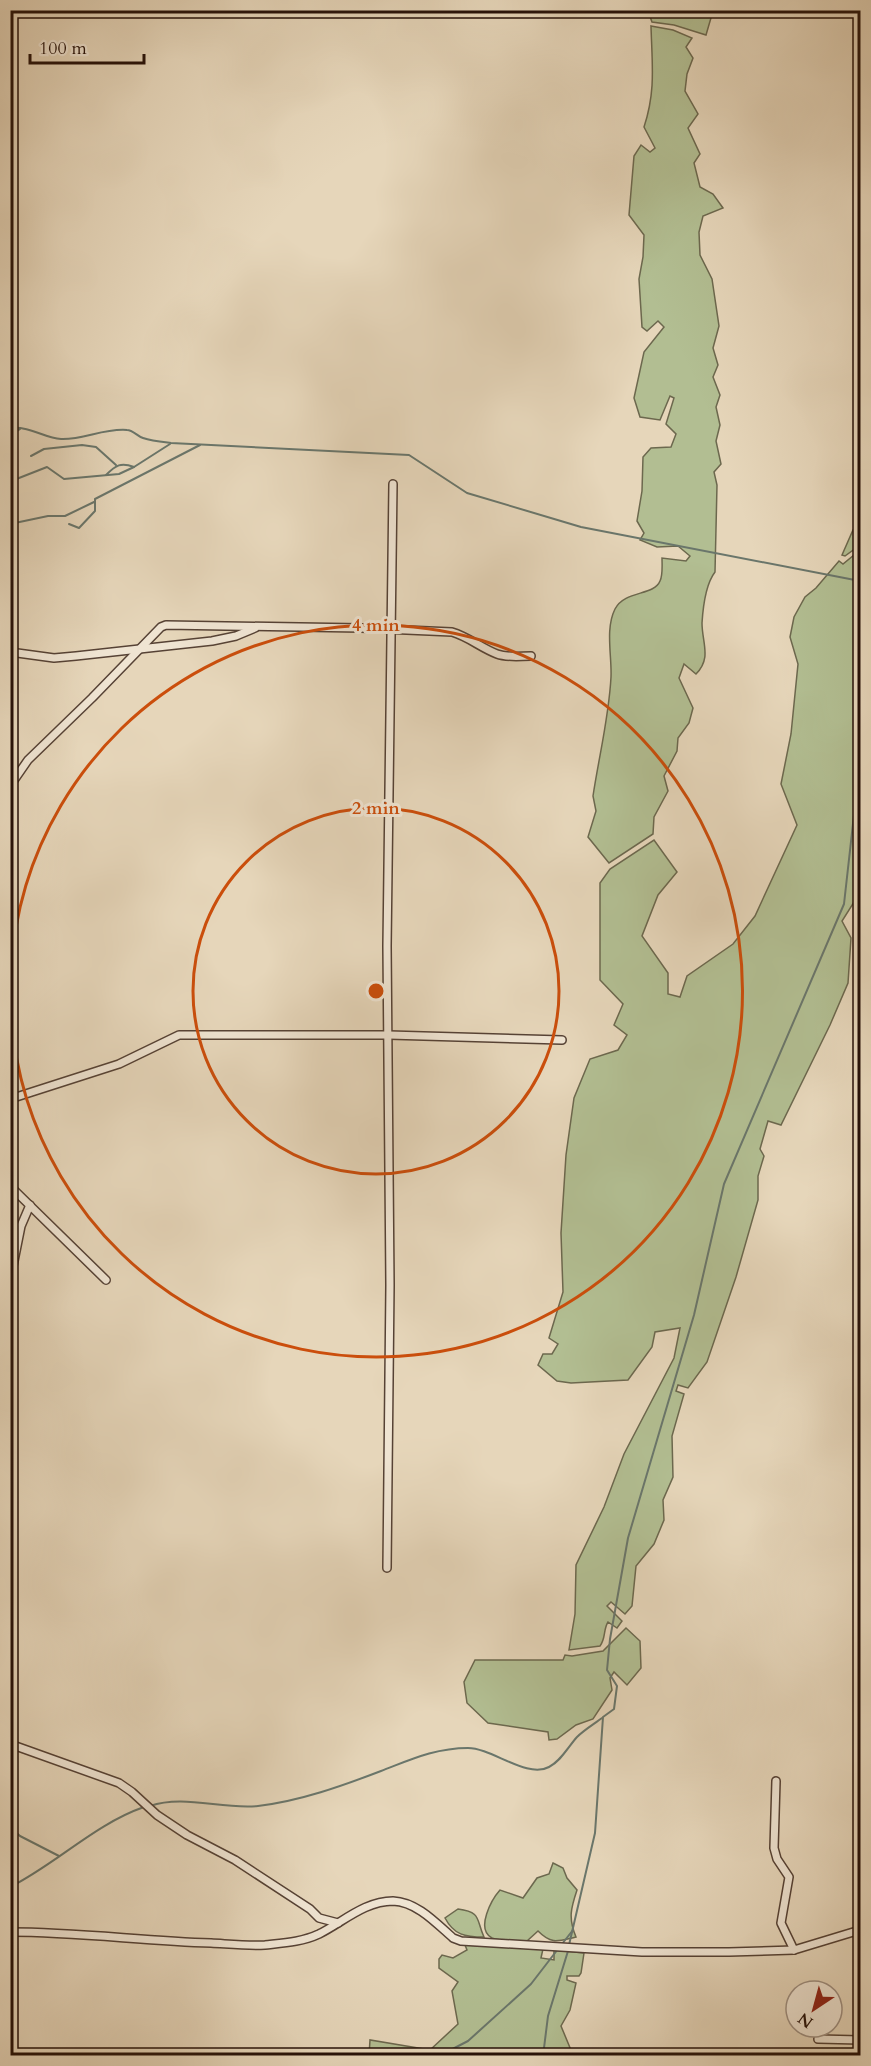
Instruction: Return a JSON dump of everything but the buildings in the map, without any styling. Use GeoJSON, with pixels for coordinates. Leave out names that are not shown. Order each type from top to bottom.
{"type":"FeatureCollection","features":[{"type":"Feature","properties":{"kind":"street"},"geometry":{"type":"LineString","coordinates":[[387,1568],[390,1286],[387,935],[393,484]]}},
{"type":"Feature","properties":{"kind":"street"},"geometry":{"type":"LineString","coordinates":[[10,786],[28,760],[161,627],[166,625],[452,632],[497,654],[531,656]]}},
{"type":"Feature","properties":{"kind":"street"},"geometry":{"type":"LineString","coordinates":[[10,652],[54,658],[140,650],[212,641],[236,636],[257,627]]}},
{"type":"Feature","properties":{"kind":"street"},"geometry":{"type":"LineString","coordinates":[[10,1099],[119,1064],[180,1035],[389,1035],[562,1040]]}},
{"type":"Feature","properties":{"kind":"street"},"geometry":{"type":"LineString","coordinates":[[10,1186],[106,1280]]}},
{"type":"Feature","properties":{"kind":"street"},"geometry":{"type":"LineString","coordinates":[[10,1281],[21,1227],[30,1205]]}},
{"type":"Feature","properties":{"kind":"street"},"geometry":{"type":"LineString","coordinates":[[10,1744],[119,1782],[157,1815],[187,1835],[235,1860],[310,1909],[319,1918],[338,1923]]}},
{"type":"Feature","properties":{"kind":"street"},"geometry":{"type":"LineString","coordinates":[[776,1781],[774,1848],[777,1859],[789,1877],[781,1923],[794,1950]]}},
{"type":"Feature","properties":{"kind":"street"},"geometry":{"type":"LineString","coordinates":[[10,1932],[264,1945],[304,1940],[364,1907],[395,1901],[416,1908],[453,1938],[461,1941],[642,1952],[794,1950],[861,1930]]}},
{"type":"Feature","properties":{"kind":"street"},"geometry":{"type":"LineString","coordinates":[[818,2039],[861,2040]]}},
{"type":"Feature","properties":{"kind":"green space"},"geometry":{"type":"Polygon","coordinates":[[[648,10],[713,11],[706,35],[674,25],[652,22],[648,10]]]}},
{"type":"Feature","properties":{"kind":"green space"},"geometry":{"type":"Polygon","coordinates":[[[651,26],[673,30],[692,38],[686,47],[693,58],[687,74],[685,91],[698,114],[688,128],[700,154],[694,163],[700,187],[713,194],[723,208],[703,216],[699,232],[700,255],[712,279],[719,326],[713,348],[718,365],[713,377],[720,395],[716,407],[720,425],[716,441],[721,464],[714,472],[717,485],[715,572],[707,590],[703,610],[704,662],[696,674],[684,664],[679,678],[693,708],[689,723],[678,738],[677,751],[664,776],[668,791],[654,817],[653,834],[609,863],[588,837],[596,811],[593,796],[610,692],[612,617],[615,609],[625,599],[657,586],[662,576],[662,558],[686,561],[690,556],[678,546],[657,547],[640,540],[644,533],[637,521],[642,491],[643,457],[651,448],[671,447],[676,434],[666,424],[674,398],[670,396],[660,420],[640,417],[634,398],[644,352],[664,327],[658,321],[647,331],[642,327],[639,279],[644,235],[629,215],[634,156],[641,145],[650,152],[655,148],[644,127],[652,89],[651,26]]]}},
{"type":"Feature","properties":{"kind":"green space"},"geometry":{"type":"Polygon","coordinates":[[[860,90],[860,162],[854,108],[860,90]]]}},
{"type":"Feature","properties":{"kind":"green space"},"geometry":{"type":"Polygon","coordinates":[[[860,523],[860,545],[845,556],[842,555],[853,530],[860,523]]]}},
{"type":"Feature","properties":{"kind":"green space"},"geometry":{"type":"Polygon","coordinates":[[[860,550],[860,902],[854,902],[842,921],[851,938],[848,983],[781,1125],[768,1121],[760,1149],[764,1156],[758,1176],[758,1200],[736,1277],[707,1362],[688,1388],[678,1385],[676,1391],[684,1394],[672,1436],[673,1477],[663,1500],[664,1520],[654,1544],[636,1566],[632,1606],[625,1614],[611,1602],[607,1606],[622,1621],[617,1628],[608,1622],[600,1646],[569,1650],[575,1614],[576,1565],[604,1507],[624,1454],[674,1358],[680,1328],[655,1332],[652,1347],[628,1380],[571,1383],[557,1381],[538,1365],[543,1354],[552,1354],[558,1344],[549,1338],[563,1292],[561,1233],[566,1155],[574,1098],[590,1059],[618,1050],[627,1035],[614,1025],[623,1004],[600,980],[600,883],[610,869],[654,840],[677,872],[658,895],[642,936],[668,973],[668,994],[680,997],[687,976],[733,944],[755,916],[797,825],[781,784],[791,734],[798,664],[790,637],[794,617],[805,597],[816,588],[839,561],[843,564],[860,550]]]}},
{"type":"Feature","properties":{"kind":"green space"},"geometry":{"type":"Polygon","coordinates":[[[626,1628],[640,1641],[641,1668],[627,1685],[614,1672],[610,1678],[612,1690],[593,1719],[576,1725],[557,1739],[549,1740],[548,1732],[488,1723],[467,1703],[464,1682],[475,1660],[563,1660],[565,1655],[603,1651],[626,1628]]]}},
{"type":"Feature","properties":{"kind":"green space"},"geometry":{"type":"Polygon","coordinates":[[[553,1863],[563,1868],[567,1878],[577,1890],[571,1913],[576,1937],[556,1941],[538,1931],[527,1941],[496,1939],[487,1934],[485,1921],[489,1907],[500,1890],[523,1898],[537,1878],[549,1874],[553,1863]]]}},
{"type":"Feature","properties":{"kind":"green space"},"geometry":{"type":"Polygon","coordinates":[[[458,1909],[475,1915],[484,1937],[461,1934],[448,1924],[445,1918],[458,1909]]]}},
{"type":"Feature","properties":{"kind":"green space"},"geometry":{"type":"Polygon","coordinates":[[[465,1945],[543,1949],[541,1958],[554,1960],[554,1950],[584,1953],[579,1976],[567,1976],[567,1980],[576,1983],[570,2010],[561,2026],[573,2055],[369,2056],[370,2040],[430,2050],[458,2024],[452,1991],[458,1982],[439,1968],[439,1959],[442,1955],[453,1958],[467,1950],[465,1945]]]}},
{"type":"Feature","properties":{"kind":"waterway"},"geometry":{"type":"LineString","coordinates":[[10,25],[26,10]]}},
{"type":"Feature","properties":{"kind":"waterway"},"geometry":{"type":"LineString","coordinates":[[10,428],[24,429],[61,439],[127,430],[146,439],[171,443],[409,455],[467,493],[581,527],[860,581]]}},
{"type":"Feature","properties":{"kind":"waterway"},"geometry":{"type":"LineString","coordinates":[[10,436],[20,429]]}},
{"type":"Feature","properties":{"kind":"waterway"},"geometry":{"type":"LineString","coordinates":[[10,484],[47,467],[64,479],[119,474],[170,444]]}},
{"type":"Feature","properties":{"kind":"waterway"},"geometry":{"type":"LineString","coordinates":[[31,456],[44,449],[82,445],[96,447],[116,465]]}},
{"type":"Feature","properties":{"kind":"waterway"},"geometry":{"type":"LineString","coordinates":[[69,524],[79,528],[95,511],[95,499],[200,445]]}},
{"type":"Feature","properties":{"kind":"waterway"},"geometry":{"type":"LineString","coordinates":[[106,475],[119,465],[134,467]]}},
{"type":"Feature","properties":{"kind":"waterway"},"geometry":{"type":"LineString","coordinates":[[10,524],[48,516],[65,516],[94,502]]}},
{"type":"Feature","properties":{"kind":"waterway"},"geometry":{"type":"LineString","coordinates":[[569,1945],[595,1833],[603,1717],[614,1709],[617,1686],[607,1670],[610,1639],[628,1538],[694,1315],[724,1184],[844,904],[860,761]]}},
{"type":"Feature","properties":{"kind":"waterway"},"geometry":{"type":"LineString","coordinates":[[150,1806],[176,1802],[245,1807],[274,1804],[305,1797],[423,1755],[445,1750],[477,1749],[520,1766],[540,1770],[557,1761],[577,1737],[602,1718]]}},
{"type":"Feature","properties":{"kind":"waterway"},"geometry":{"type":"LineString","coordinates":[[10,1887],[109,1823],[144,1807]]}},
{"type":"Feature","properties":{"kind":"waterway"},"geometry":{"type":"LineString","coordinates":[[10,1827],[20,1836],[59,1856]]}},
{"type":"Feature","properties":{"kind":"waterway"},"geometry":{"type":"LineString","coordinates":[[562,1944],[573,1930]]}},
{"type":"Feature","properties":{"kind":"waterway"},"geometry":{"type":"LineString","coordinates":[[439,2056],[468,2041],[531,1984],[558,1949]]}},
{"type":"Feature","properties":{"kind":"waterway"},"geometry":{"type":"LineString","coordinates":[[543,2056],[548,2016],[568,1951]]}}]}
